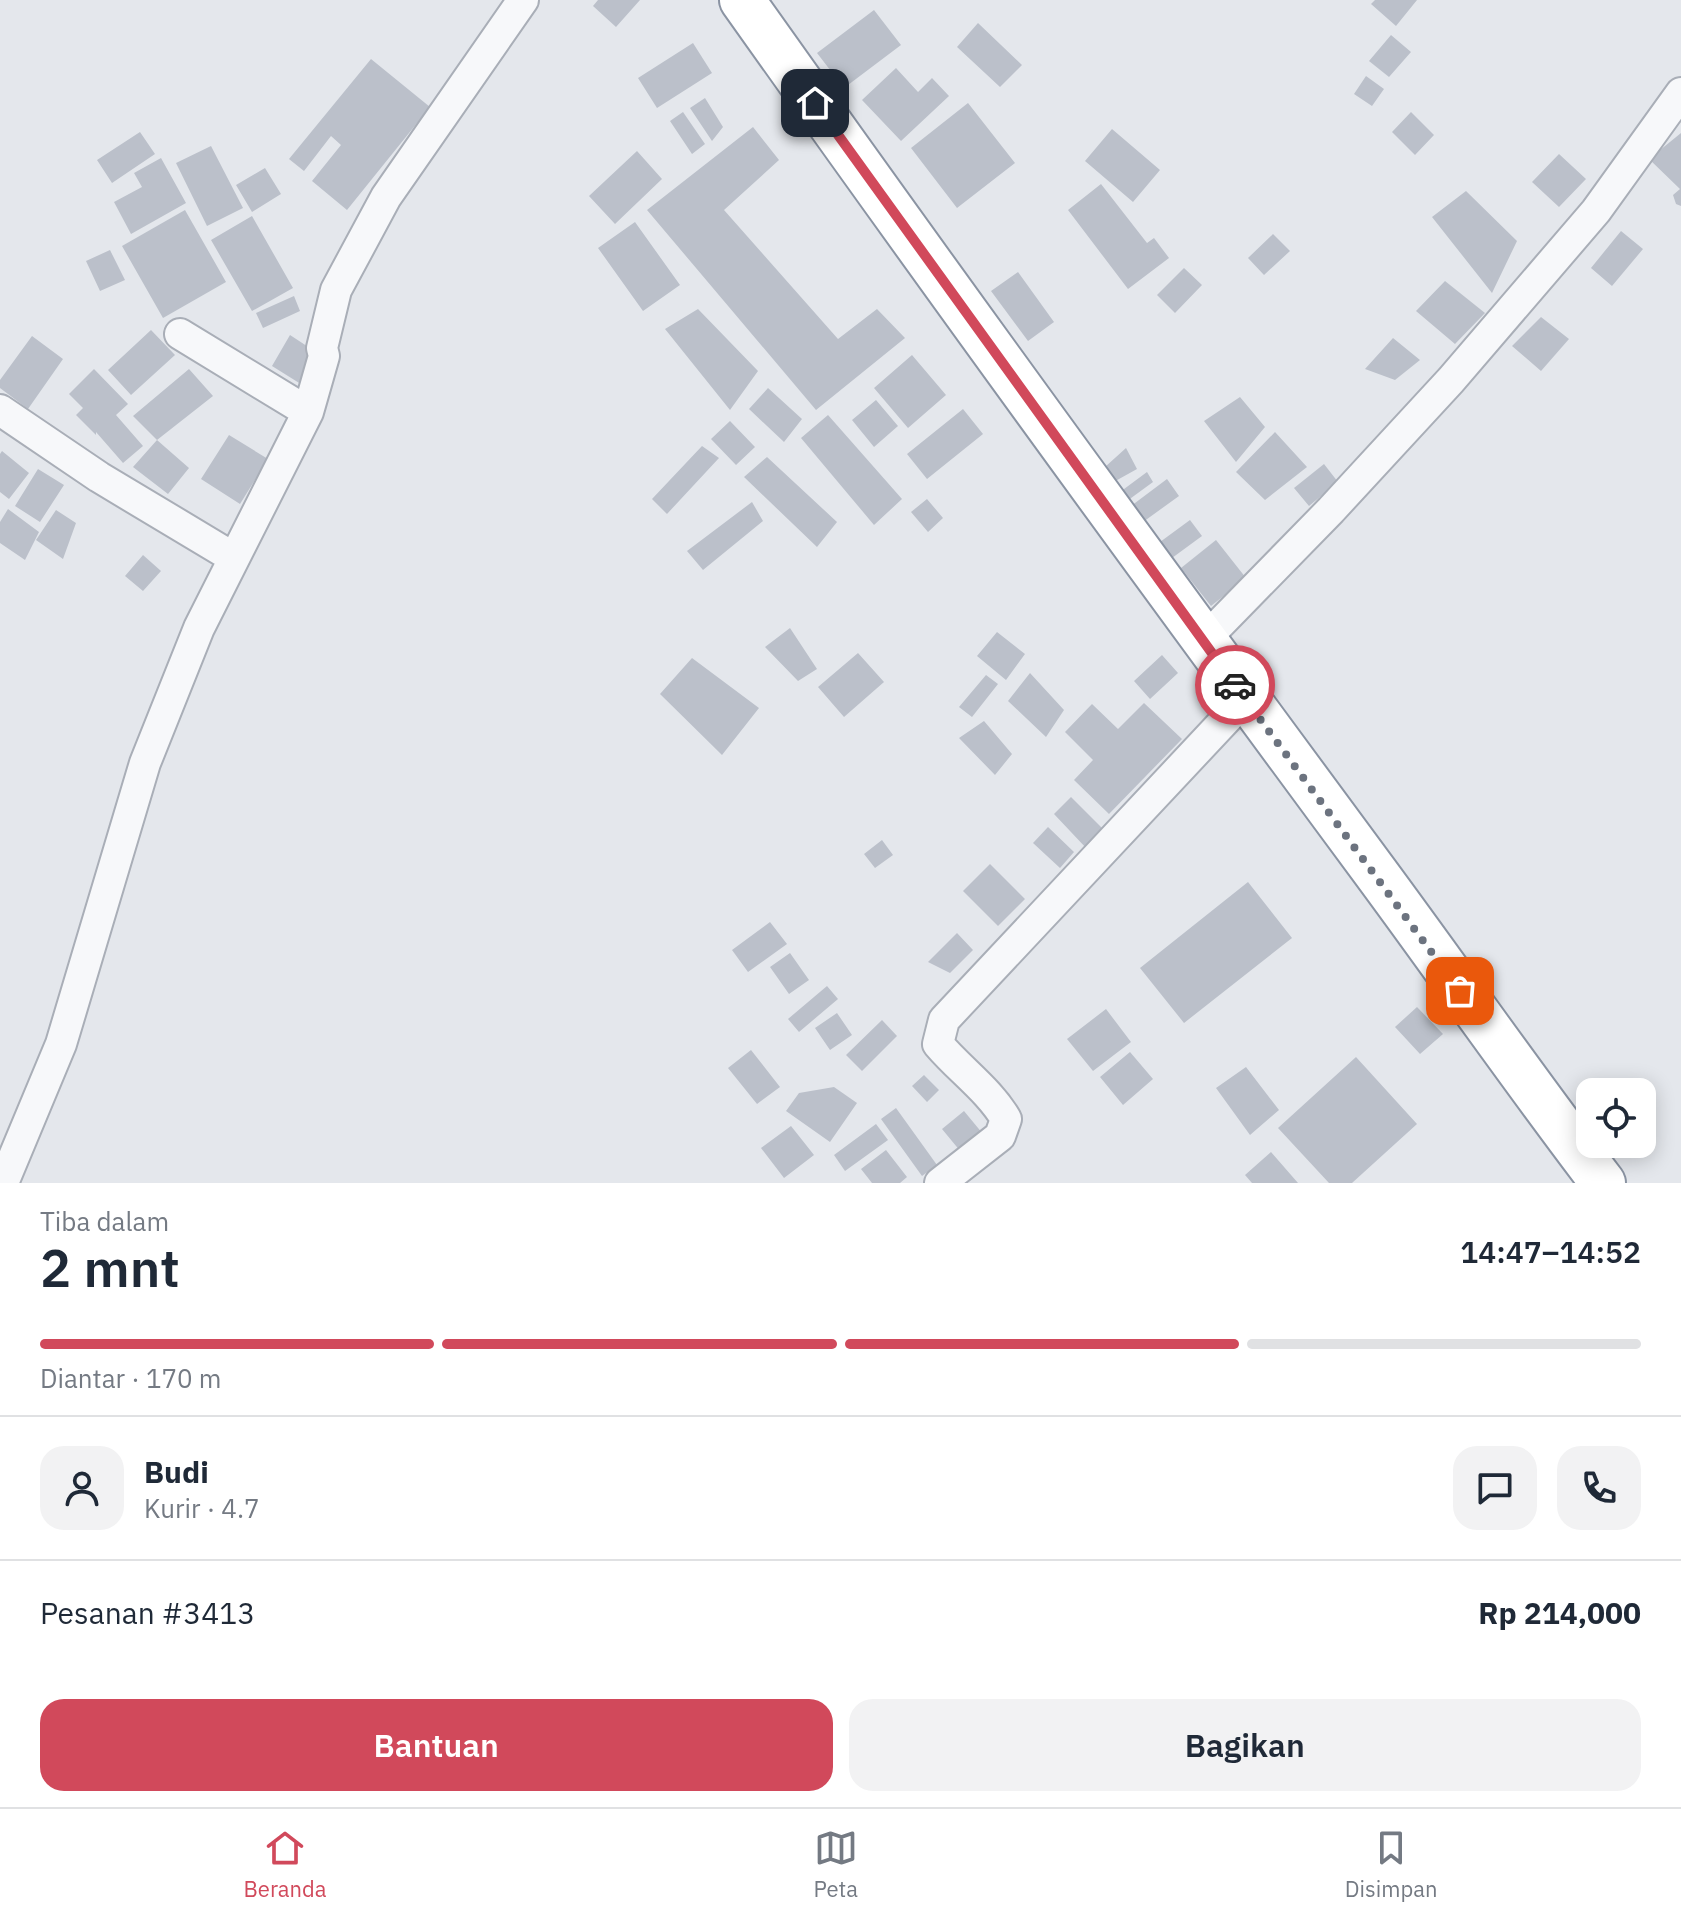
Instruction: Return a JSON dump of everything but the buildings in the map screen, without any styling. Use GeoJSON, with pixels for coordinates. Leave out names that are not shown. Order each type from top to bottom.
{"type":"FeatureCollection","features":[{"type":"Feature","properties":{"kind":"highway"},"geometry":{"type":"LineString","coordinates":[[742,0],[1203,641],[1603,1183]]}},
{"type":"Feature","properties":{"kind":"street"},"geometry":{"type":"LineString","coordinates":[[3,1183],[61,1044],[145,763],[199,628],[308,412],[324,356],[322,348],[336,290],[386,197],[523,0]]}},
{"type":"Feature","properties":{"kind":"street"},"geometry":{"type":"LineString","coordinates":[[1203,641],[1331,510],[1451,380],[1596,211],[1681,93]]}},
{"type":"Feature","properties":{"kind":"street"},"geometry":{"type":"LineString","coordinates":[[180,334],[308,412]]}},
{"type":"Feature","properties":{"kind":"street"},"geometry":{"type":"LineString","coordinates":[[0,410],[99,477],[234,558]]}},
{"type":"Feature","properties":{"kind":"street"},"geometry":{"type":"LineString","coordinates":[[940,1183],[1000,1136],[1006,1119],[996,1103],[938,1044],[944,1020],[1246,698]]}},
{"type":"Feature","properties":{"kind":"way so far"},"geometry":{"type":"LineString","coordinates":[[1235,685],[1460,991]]}},
{"type":"Feature","properties":{"kind":"route"},"geometry":{"type":"LineString","coordinates":[[815,103],[1235,685]]}}]}
